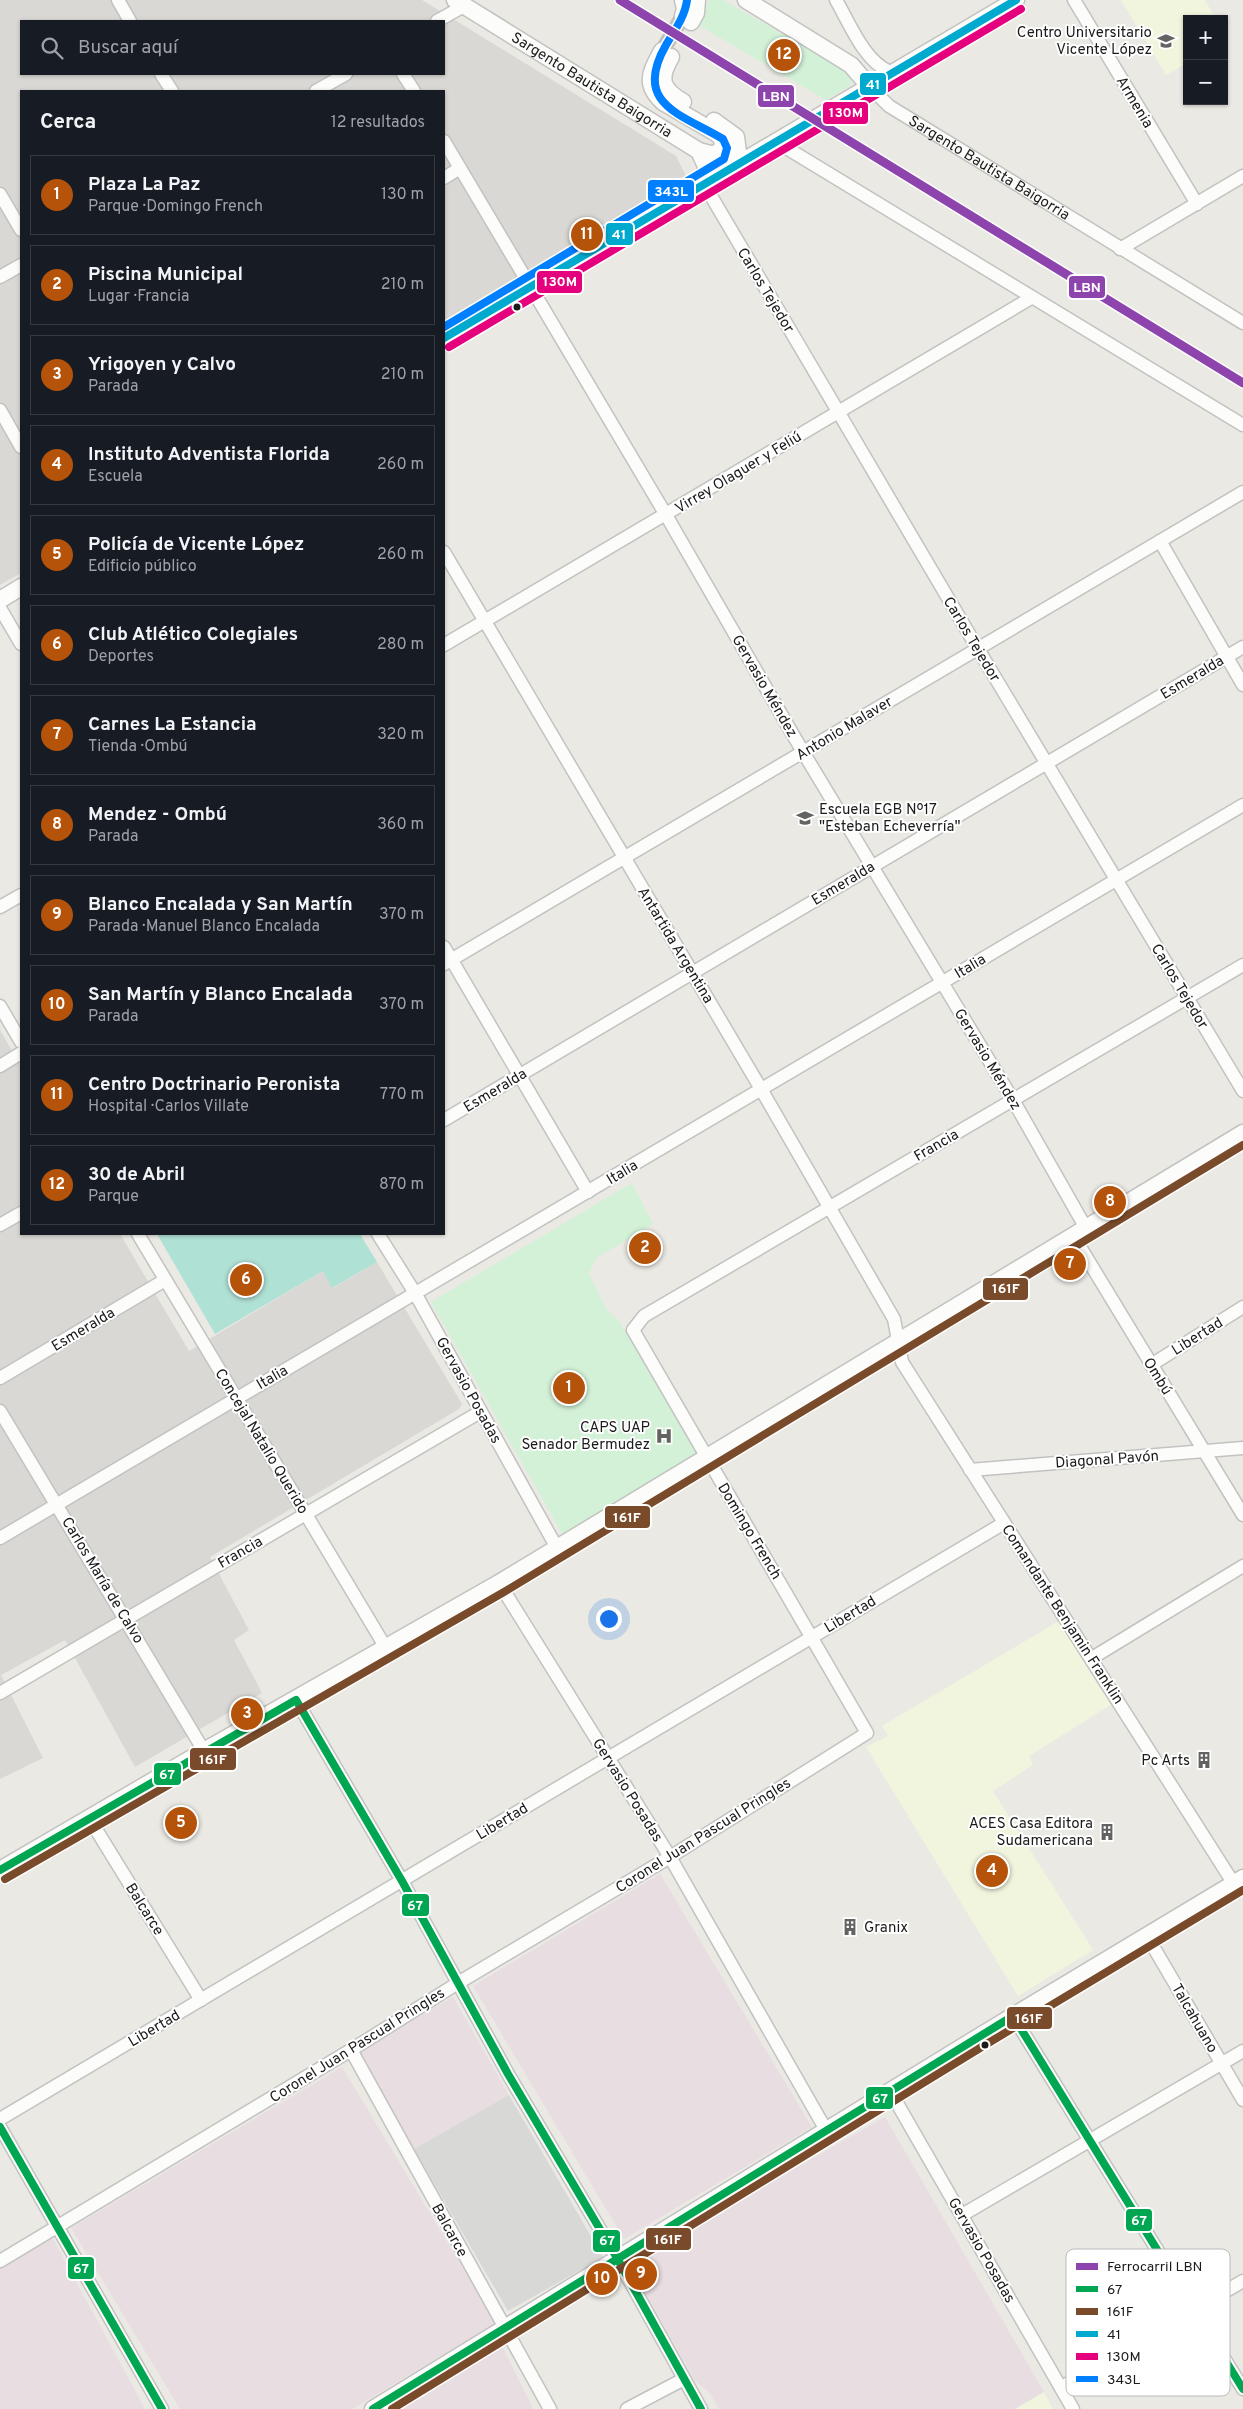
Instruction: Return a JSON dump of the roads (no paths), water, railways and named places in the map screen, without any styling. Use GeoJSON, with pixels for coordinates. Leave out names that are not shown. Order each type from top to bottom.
{"type":"FeatureCollection","features":[{"type":"Feature","properties":{"kind":"street"},"geometry":{"type":"LineString","coordinates":[[118,0],[129,20]]}},
{"type":"Feature","properties":{"kind":"street"},"geometry":{"type":"LineString","coordinates":[[686,13],[696,13],[697,0]]}},
{"type":"Feature","properties":{"kind":"street","name":"Sargento Bautista Baigorria"},"geometry":{"type":"LineString","coordinates":[[746,0],[851,65],[889,106],[1243,323]]}},
{"type":"Feature","properties":{"kind":"street"},"geometry":{"type":"LineString","coordinates":[[836,0],[872,60],[881,68],[890,72]]}},
{"type":"Feature","properties":{"kind":"street"},"geometry":{"type":"LineString","coordinates":[[445,337],[890,72],[1016,0]]}},
{"type":"Feature","properties":{"kind":"street","name":"Armenia"},"geometry":{"type":"LineString","coordinates":[[1074,0],[1197,204]]}},
{"type":"Feature","properties":{"kind":"street"},"geometry":{"type":"LineString","coordinates":[[438,20],[460,3]]}},
{"type":"Feature","properties":{"kind":"street","name":"Sargento Bautista Baigorria"},"geometry":{"type":"LineString","coordinates":[[460,3],[699,150]]}},
{"type":"Feature","properties":{"kind":"street"},"geometry":{"type":"LineString","coordinates":[[699,150],[714,155],[720,152],[723,142],[721,136],[656,96],[650,80],[651,71],[666,54],[663,76],[666,90],[670,95],[730,131],[736,137],[738,152],[732,166]]}},
{"type":"Feature","properties":{"kind":"street"},"geometry":{"type":"LineString","coordinates":[[163,75],[171,90]]}},
{"type":"Feature","properties":{"kind":"street"},"geometry":{"type":"LineString","coordinates":[[318,90],[344,75]]}},
{"type":"Feature","properties":{"kind":"street"},"geometry":{"type":"LineString","coordinates":[[404,75],[413,90]]}},
{"type":"Feature","properties":{"kind":"street"},"geometry":{"type":"LineString","coordinates":[[775,140],[1031,298],[1243,425]]}},
{"type":"Feature","properties":{"kind":"street","name":"Gervasio Méndez"},"geometry":{"type":"LineString","coordinates":[[445,144],[666,515],[803,752],[1012,1100],[1080,1233]]}},
{"type":"Feature","properties":{"kind":"street"},"geometry":{"type":"LineString","coordinates":[[699,150],[706,166],[704,184]]}},
{"type":"Feature","properties":{"kind":"street"},"geometry":{"type":"LineString","coordinates":[[445,177],[460,168]]}},
{"type":"Feature","properties":{"kind":"street"},"geometry":{"type":"LineString","coordinates":[[1120,249],[1243,176]]}},
{"type":"Feature","properties":{"kind":"street","name":"Carlos Tejedor"},"geometry":{"type":"LineString","coordinates":[[704,184],[978,649],[1243,1092]]}},
{"type":"Feature","properties":{"kind":"street"},"geometry":{"type":"LineString","coordinates":[[0,194],[20,228]]}},
{"type":"Feature","properties":{"kind":"street"},"geometry":{"type":"LineString","coordinates":[[0,277],[20,266]]}},
{"type":"Feature","properties":{"kind":"street","name":"Virrey Olaguer y Feliú"},"geometry":{"type":"LineString","coordinates":[[445,644],[1031,298]]}},
{"type":"Feature","properties":{"kind":"street"},"geometry":{"type":"LineString","coordinates":[[0,410],[20,445]]}},
{"type":"Feature","properties":{"kind":"street","name":"Antonio Malaver"},"geometry":{"type":"LineString","coordinates":[[447,962],[1243,492]]}},
{"type":"Feature","properties":{"kind":"street"},"geometry":{"type":"LineString","coordinates":[[1160,541],[1243,684]]}},
{"type":"Feature","properties":{"kind":"street","name":"Antartida Argentina"},"geometry":{"type":"LineString","coordinates":[[445,554],[693,973],[894,1319],[898,1343]]}},
{"type":"Feature","properties":{"kind":"street"},"geometry":{"type":"LineString","coordinates":[[0,600],[20,588]]}},
{"type":"Feature","properties":{"kind":"street"},"geometry":{"type":"LineString","coordinates":[[0,608],[20,642]]}},
{"type":"Feature","properties":{"kind":"street","name":"Esmeralda"},"geometry":{"type":"LineString","coordinates":[[445,1119],[1243,647]]}},
{"type":"Feature","properties":{"kind":"street","name":"Italia"},"geometry":{"type":"LineString","coordinates":[[0,1538],[1243,805]]}},
{"type":"Feature","properties":{"kind":"street"},"geometry":{"type":"LineString","coordinates":[[0,907],[20,896]]}},
{"type":"Feature","properties":{"kind":"street"},"geometry":{"type":"LineString","coordinates":[[447,962],[519,1075],[588,1192]]}},
{"type":"Feature","properties":{"kind":"street","name":"Francia"},"geometry":{"type":"LineString","coordinates":[[633,1330],[644,1316],[1243,965]]}},
{"type":"Feature","properties":{"kind":"street"},"geometry":{"type":"LineString","coordinates":[[0,1006],[20,1040]]}},
{"type":"Feature","properties":{"kind":"street"},"geometry":{"type":"LineString","coordinates":[[0,1066],[20,1054]]}},
{"type":"Feature","properties":{"kind":"street"},"geometry":{"type":"LineString","coordinates":[[0,1870],[499,1583],[1243,1133]]}},
{"type":"Feature","properties":{"kind":"street"},"geometry":{"type":"LineString","coordinates":[[0,1225],[20,1213]]}},
{"type":"Feature","properties":{"kind":"street","name":"Ombú"},"geometry":{"type":"LineString","coordinates":[[1080,1233],[1151,1365],[1243,1515]]}},
{"type":"Feature","properties":{"kind":"street","name":"Concejal Natalio Querido"},"geometry":{"type":"LineString","coordinates":[[139,1235],[238,1397],[386,1648]]}},
{"type":"Feature","properties":{"kind":"street","name":"Gervasio Posadas"},"geometry":{"type":"LineString","coordinates":[[379,1235],[416,1293],[480,1412],[557,1548]]}},
{"type":"Feature","properties":{"kind":"street","name":"Esmeralda"},"geometry":{"type":"LineString","coordinates":[[0,1378],[165,1280]]}},
{"type":"Feature","properties":{"kind":"street","name":"Libertad"},"geometry":{"type":"LineString","coordinates":[[1151,1365],[1243,1307]]}},
{"type":"Feature","properties":{"kind":"street","name":"Domingo French"},"geometry":{"type":"LineString","coordinates":[[633,1330],[867,1733]]}},
{"type":"Feature","properties":{"kind":"street","name":"Comandante Benjamin Franklin"},"geometry":{"type":"LineString","coordinates":[[898,1343],[902,1362],[970,1470],[1238,1881]]}},
{"type":"Feature","properties":{"kind":"street","name":"Carlos María de Calvo"},"geometry":{"type":"LineString","coordinates":[[0,1411],[204,1751]]}},
{"type":"Feature","properties":{"kind":"street","name":"Francia"},"geometry":{"type":"LineString","coordinates":[[0,1693],[480,1412]]}},
{"type":"Feature","properties":{"kind":"street","name":"Diagonal Pavón"},"geometry":{"type":"LineString","coordinates":[[970,1470],[1243,1448]]}},
{"type":"Feature","properties":{"kind":"street","name":"Libertad"},"geometry":{"type":"LineString","coordinates":[[0,2119],[1004,1523]]}},
{"type":"Feature","properties":{"kind":"street"},"geometry":{"type":"LineString","coordinates":[[1092,1658],[1243,1566]]}},
{"type":"Feature","properties":{"kind":"street","name":"Gervasio Posadas"},"geometry":{"type":"LineString","coordinates":[[499,1583],[670,1856],[826,2130]]}},
{"type":"Feature","properties":{"kind":"street"},"geometry":{"type":"LineString","coordinates":[[296,1700],[402,1881],[508,2074],[617,2258],[701,2409]]}},
{"type":"Feature","properties":{"kind":"street","name":"Coronel Juan Pascual Pringles"},"geometry":{"type":"LineString","coordinates":[[0,2261],[351,2050],[458,1982],[670,1856],[867,1733]]}},
{"type":"Feature","properties":{"kind":"street","name":"Balcarce"},"geometry":{"type":"LineString","coordinates":[[89,1818],[201,2000]]}},
{"type":"Feature","properties":{"kind":"street"},"geometry":{"type":"LineString","coordinates":[[373,2409],[826,2130],[1238,1881]]}},
{"type":"Feature","properties":{"kind":"street","name":"Talcahuano"},"geometry":{"type":"LineString","coordinates":[[1147,1936],[1243,2100]]}},
{"type":"Feature","properties":{"kind":"street"},"geometry":{"type":"LineString","coordinates":[[1013,2016],[1156,2249]]}},
{"type":"Feature","properties":{"kind":"street","name":"Balcarce"},"geometry":{"type":"LineString","coordinates":[[351,2050],[550,2409]]}},
{"type":"Feature","properties":{"kind":"street"},"geometry":{"type":"LineString","coordinates":[[962,2215],[1243,2051]]}},
{"type":"Feature","properties":{"kind":"street","name":"Gervasio Posadas"},"geometry":{"type":"LineString","coordinates":[[890,2091],[1066,2395]]}},
{"type":"Feature","properties":{"kind":"street"},"geometry":{"type":"LineString","coordinates":[[0,2127],[162,2409]]}},
{"type":"Feature","properties":{"kind":"street"},"geometry":{"type":"LineString","coordinates":[[1230,2289],[1243,2282]]}},
{"type":"Feature","properties":{"kind":"street"},"geometry":{"type":"LineString","coordinates":[[1230,2368],[1243,2389]]}},
{"type":"Feature","properties":{"kind":"street"},"geometry":{"type":"LineString","coordinates":[[628,2409],[684,2379]]}},
{"type":"Feature","properties":{"kind":"street"},"geometry":{"type":"LineString","coordinates":[[1062,2387],[1066,2385]]}},
{"type":"Feature","properties":{"kind":"street","name":"Gervasio Posadas"},"geometry":{"type":"LineString","coordinates":[[1066,2396],[1073,2409]]}},
{"type":"Feature","properties":{"kind":"tunnel"},"geometry":{"type":"LineString","coordinates":[[662,51],[683,16]]}},
{"type":"Feature","properties":{"kind":"rail line","name":"LBN"},"geometry":{"type":"LineString","coordinates":[[620,0],[1243,383]]}},
{"type":"Feature","properties":{"kind":"place","name":"Centro Universitario Vicente López"},"geometry":{"type":"Point","coordinates":[1166,41]}},
{"type":"Feature","properties":{"kind":"place","name":"30 de Abril"},"geometry":{"type":"Point","coordinates":[784,55]}},
{"type":"Feature","properties":{"kind":"place","name":"Centro Doctrinario Peronista"},"geometry":{"type":"Point","coordinates":[587,235]}},
{"type":"Feature","properties":{"kind":"place","name":"Escuela EGB Nº17 \"Esteban Echeverría\""},"geometry":{"type":"Point","coordinates":[805,818]}},
{"type":"Feature","properties":{"kind":"place","name":"Mendez - Ombú"},"geometry":{"type":"Point","coordinates":[1110,1202]}},
{"type":"Feature","properties":{"kind":"place","name":"Piscina Municipal"},"geometry":{"type":"Point","coordinates":[645,1248]}},
{"type":"Feature","properties":{"kind":"place","name":"Carnes La Estancia"},"geometry":{"type":"Point","coordinates":[1070,1264]}},
{"type":"Feature","properties":{"kind":"place","name":"Club Atlético Colegiales"},"geometry":{"type":"Point","coordinates":[246,1280]}},
{"type":"Feature","properties":{"kind":"place","name":"Plaza La Paz"},"geometry":{"type":"Point","coordinates":[569,1388]}},
{"type":"Feature","properties":{"kind":"place","name":"CAPS UAP Senador Bermudez"},"geometry":{"type":"Point","coordinates":[664,1436]}},
{"type":"Feature","properties":{"kind":"place","name":"Yrigoyen y Calvo"},"geometry":{"type":"Point","coordinates":[247,1714]}},
{"type":"Feature","properties":{"kind":"place","name":"Pc Arts"},"geometry":{"type":"Point","coordinates":[1204,1760]}},
{"type":"Feature","properties":{"kind":"place","name":"Policía de Vicente López"},"geometry":{"type":"Point","coordinates":[181,1823]}},
{"type":"Feature","properties":{"kind":"place","name":"ACES Casa Editora Sudamericana"},"geometry":{"type":"Point","coordinates":[1107,1832]}},
{"type":"Feature","properties":{"kind":"place","name":"Instituto Adventista Florida"},"geometry":{"type":"Point","coordinates":[992,1871]}},
{"type":"Feature","properties":{"kind":"place","name":"Granix"},"geometry":{"type":"Point","coordinates":[850,1927]}},
{"type":"Feature","properties":{"kind":"place","name":"Blanco Encalada y San Martín"},"geometry":{"type":"Point","coordinates":[641,2274]}},
{"type":"Feature","properties":{"kind":"place","name":"San Martín y Blanco Encalada"},"geometry":{"type":"Point","coordinates":[602,2279]}}]}
